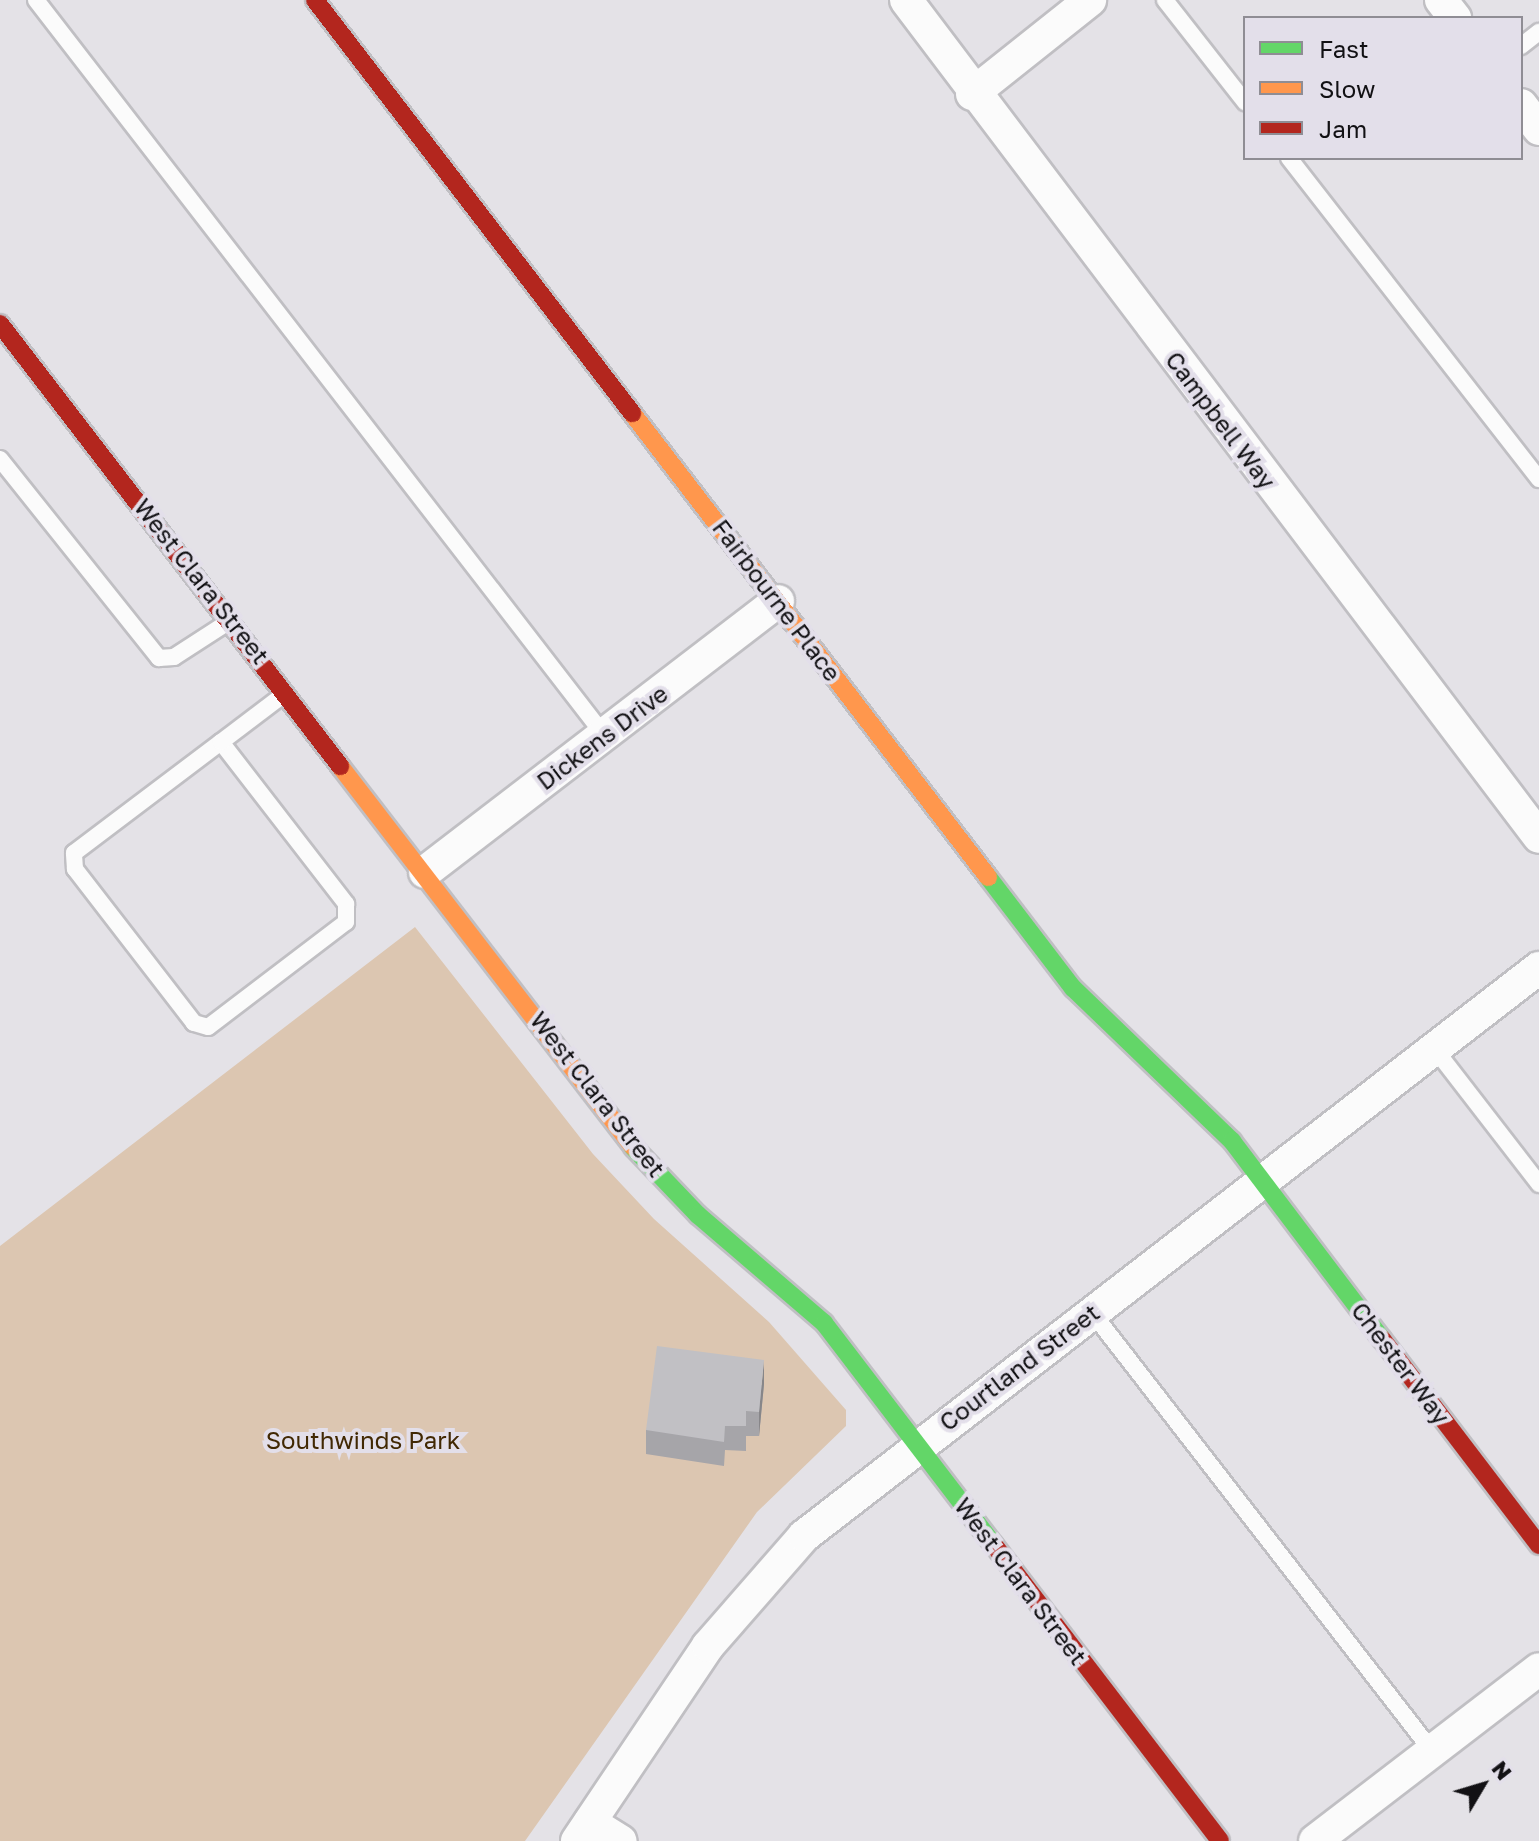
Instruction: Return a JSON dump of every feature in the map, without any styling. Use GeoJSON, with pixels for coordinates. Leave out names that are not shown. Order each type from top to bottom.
{"type":"FeatureCollection","features":[{"type":"Feature","properties":{"kind":"street","name":"Fairbourne Place"},"geometry":{"type":"LineString","coordinates":[[315,0],[1073,988],[1197,1102],[1263,1180]]}},
{"type":"Feature","properties":{"kind":"street","name":"Campbell Way"},"geometry":{"type":"LineString","coordinates":[[906,0],[972,94],[1539,837]]}},
{"type":"Feature","properties":{"kind":"street"},"geometry":{"type":"LineString","coordinates":[[972,94],[1090,0]]}},
{"type":"Feature","properties":{"kind":"street"},"geometry":{"type":"LineString","coordinates":[[1441,0],[1453,16]]}},
{"type":"Feature","properties":{"kind":"street"},"geometry":{"type":"LineString","coordinates":[[1523,108],[1539,129]]}},
{"type":"Feature","properties":{"kind":"street","name":"West Clara Street"},"geometry":{"type":"LineString","coordinates":[[4,335],[231,619],[639,1154],[698,1215],[824,1323],[1220,1841]]}},
{"type":"Feature","properties":{"kind":"street","name":"Dickens Drive"},"geometry":{"type":"LineString","coordinates":[[425,872],[778,601]]}},
{"type":"Feature","properties":{"kind":"street","name":"Courtland Street"},"geometry":{"type":"LineString","coordinates":[[583,1831],[755,1586],[918,1444],[1539,968]]}},
{"type":"Feature","properties":{"kind":"street","name":"Chester Way"},"geometry":{"type":"LineString","coordinates":[[1263,1180],[1539,1545]]}},
{"type":"Feature","properties":{"kind":"street"},"geometry":{"type":"LineString","coordinates":[[1315,1841],[1539,1669]]}},
{"type":"Feature","properties":{"kind":"street"},"geometry":{"type":"LineString","coordinates":[[583,1831],[620,1841]]}},
{"type":"Feature","properties":{"kind":"lane"},"geometry":{"type":"LineString","coordinates":[[36,0],[604,735]]}},
{"type":"Feature","properties":{"kind":"lane"},"geometry":{"type":"LineString","coordinates":[[1165,0],[1243,99]]}},
{"type":"Feature","properties":{"kind":"lane"},"geometry":{"type":"LineString","coordinates":[[1523,44],[1539,32]]}},
{"type":"Feature","properties":{"kind":"lane"},"geometry":{"type":"LineString","coordinates":[[1291,160],[1539,479]]}},
{"type":"Feature","properties":{"kind":"lane"},"geometry":{"type":"LineString","coordinates":[[0,459],[159,658],[174,657],[231,619]]}},
{"type":"Feature","properties":{"kind":"lane"},"geometry":{"type":"LineString","coordinates":[[221,742],[346,904],[346,922],[208,1027],[194,1023],[93,893],[75,869],[74,853],[287,692]]}},
{"type":"Feature","properties":{"kind":"lane"},"geometry":{"type":"LineString","coordinates":[[1434,1048],[1539,1184]]}},
{"type":"Feature","properties":{"kind":"lane"},"geometry":{"type":"LineString","coordinates":[[1091,1311],[1432,1751]]}},
{"type":"Feature","properties":{"kind":"green space","name":"Southwinds Park"},"geometry":{"type":"Polygon","coordinates":[[[415,927],[593,1154],[654,1219],[769,1322],[846,1410],[846,1426],[757,1512],[525,1841],[0,1841],[0,1246],[415,927]]]}},
{"type":"Feature","properties":{"kind":"building"},"geometry":{"type":"Polygon","coordinates":[[[657,1346],[764,1360],[759,1412],[746,1411],[746,1426],[725,1426],[724,1442],[646,1430],[657,1346]]]}},
{"type":"Feature","properties":{"kind":"traffic: fast"},"geometry":{"type":"LineString","coordinates":[[988,877],[1073,988],[1232,1141],[1382,1339]]}},
{"type":"Feature","properties":{"kind":"traffic: fast"},"geometry":{"type":"LineString","coordinates":[[633,1147],[698,1215],[824,1323],[994,1545]]}},
{"type":"Feature","properties":{"kind":"traffic: slow"},"geometry":{"type":"LineString","coordinates":[[632,413],[988,877]]}},
{"type":"Feature","properties":{"kind":"traffic: slow"},"geometry":{"type":"LineString","coordinates":[[340,766],[633,1147]]}},
{"type":"Feature","properties":{"kind":"traffic: jam"},"geometry":{"type":"LineString","coordinates":[[315,0],[632,413]]}},
{"type":"Feature","properties":{"kind":"traffic: jam"},"geometry":{"type":"LineString","coordinates":[[0,324],[340,766]]}},
{"type":"Feature","properties":{"kind":"traffic: jam"},"geometry":{"type":"LineString","coordinates":[[1382,1339],[1539,1545]]}},
{"type":"Feature","properties":{"kind":"traffic: jam"},"geometry":{"type":"LineString","coordinates":[[994,1545],[1220,1841]]}}]}
